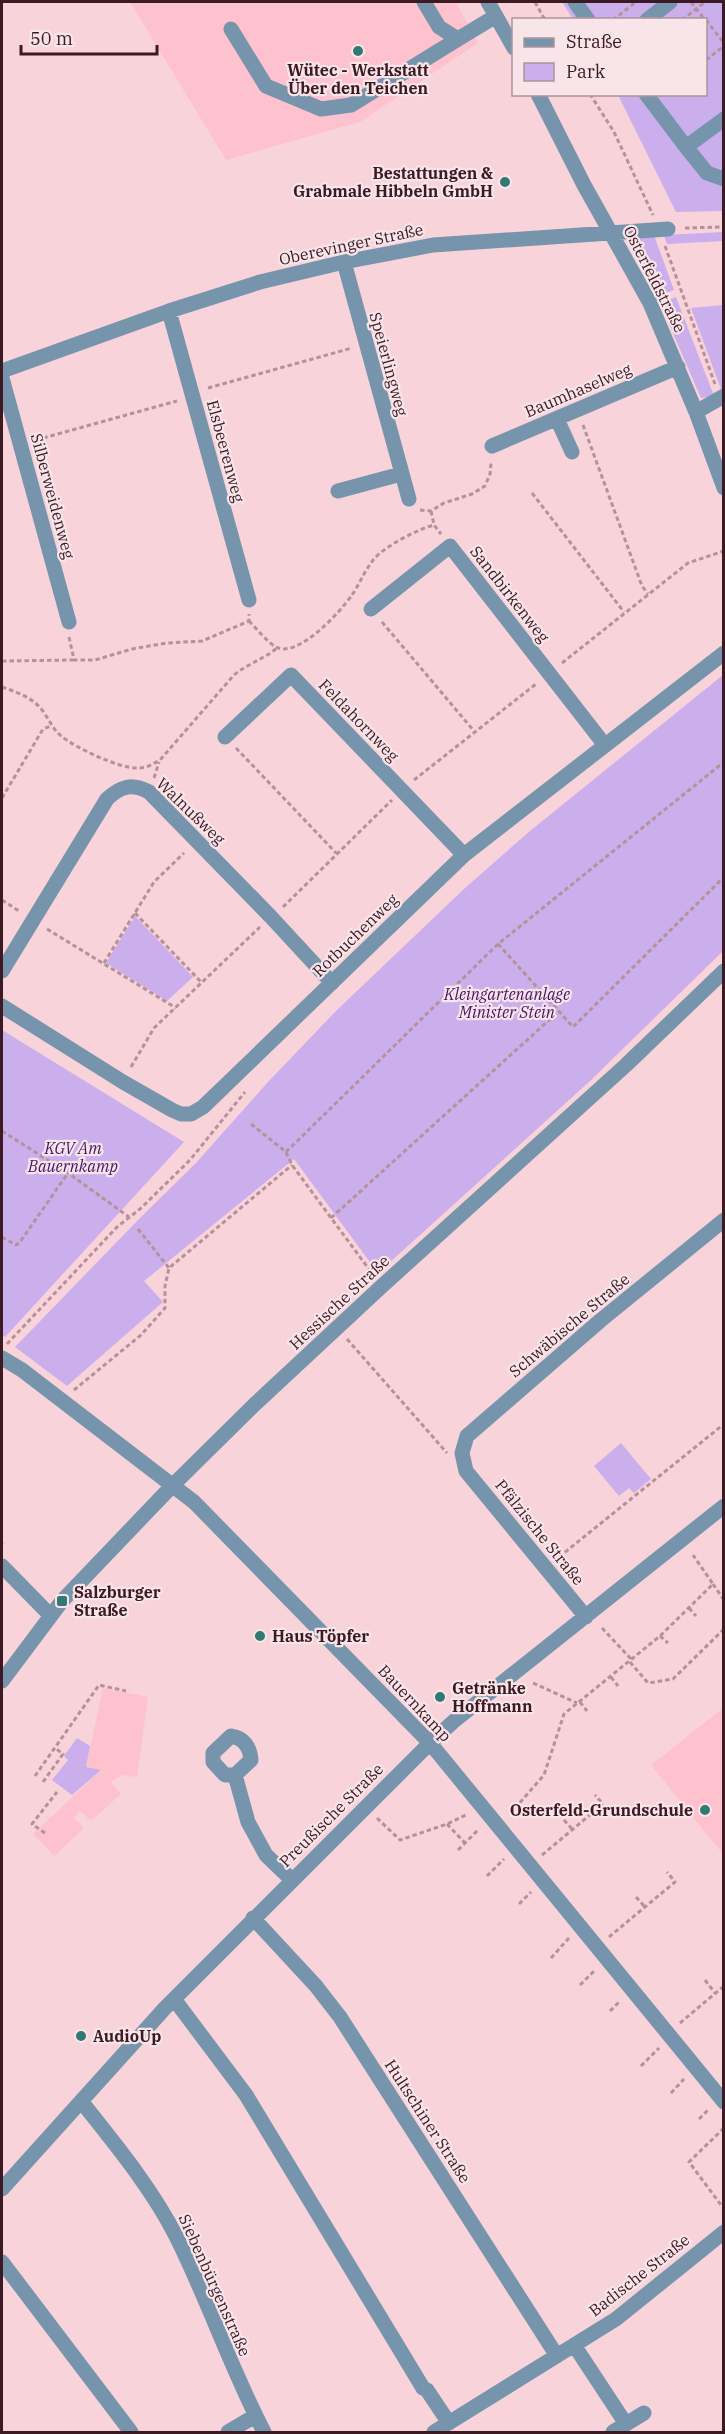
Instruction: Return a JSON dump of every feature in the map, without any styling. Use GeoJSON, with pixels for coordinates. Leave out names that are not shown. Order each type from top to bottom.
{"type":"FeatureCollection","features":[{"type":"Feature","properties":{"kind":"street"},"geometry":{"type":"LineString","coordinates":[[424,2],[439,27],[458,39]]}},
{"type":"Feature","properties":{"kind":"street"},"geometry":{"type":"LineString","coordinates":[[488,2],[512,46]]}},
{"type":"Feature","properties":{"kind":"street"},"geometry":{"type":"LineString","coordinates":[[575,2],[587,18]]}},
{"type":"Feature","properties":{"kind":"street"},"geometry":{"type":"LineString","coordinates":[[650,18],[670,2]]}},
{"type":"Feature","properties":{"kind":"street"},"geometry":{"type":"LineString","coordinates":[[231,29],[266,86],[321,109],[351,105],[496,16]]}},
{"type":"Feature","properties":{"kind":"street","name":"Osterfeldstraße"},"geometry":{"type":"LineString","coordinates":[[539,96],[584,184],[650,303],[696,412],[723,488]]}},
{"type":"Feature","properties":{"kind":"street"},"geometry":{"type":"LineString","coordinates":[[648,96],[707,173],[723,179]]}},
{"type":"Feature","properties":{"kind":"street"},"geometry":{"type":"LineString","coordinates":[[686,147],[723,119]]}},
{"type":"Feature","properties":{"kind":"street","name":"Oberevinger Straße"},"geometry":{"type":"LineString","coordinates":[[2,371],[169,311],[260,282],[344,262],[433,245],[663,229]]}},
{"type":"Feature","properties":{"kind":"street","name":"Speierlingweg"},"geometry":{"type":"LineString","coordinates":[[344,262],[409,499]]}},
{"type":"Feature","properties":{"kind":"street","name":"Elsbeerenweg"},"geometry":{"type":"LineString","coordinates":[[169,311],[249,600]]}},
{"type":"Feature","properties":{"kind":"street","name":"Baumhaselweg"},"geometry":{"type":"LineString","coordinates":[[492,446],[678,367]]}},
{"type":"Feature","properties":{"kind":"street","name":"Silberweidenweg"},"geometry":{"type":"LineString","coordinates":[[2,378],[69,622]]}},
{"type":"Feature","properties":{"kind":"street"},"geometry":{"type":"LineString","coordinates":[[696,412],[722,397]]}},
{"type":"Feature","properties":{"kind":"street"},"geometry":{"type":"LineString","coordinates":[[557,419],[572,452]]}},
{"type":"Feature","properties":{"kind":"street"},"geometry":{"type":"LineString","coordinates":[[338,491],[401,474]]}},
{"type":"Feature","properties":{"kind":"street","name":"Sandbirkenweg"},"geometry":{"type":"LineString","coordinates":[[374,613],[450,546],[604,744]]}},
{"type":"Feature","properties":{"kind":"street","name":"Rotbuchenweg"},"geometry":{"type":"LineString","coordinates":[[2,1006],[123,1082],[181,1114],[191,1114],[204,1107],[464,855],[723,652]]}},
{"type":"Feature","properties":{"kind":"street","name":"Feldahornweg"},"geometry":{"type":"LineString","coordinates":[[225,737],[291,675],[464,855]]}},
{"type":"Feature","properties":{"kind":"street","name":"Walnußweg"},"geometry":{"type":"LineString","coordinates":[[2,971],[107,799],[117,789],[129,786],[139,787],[149,792],[332,983]]}},
{"type":"Feature","properties":{"kind":"street","name":"Hessische Straße"},"geometry":{"type":"LineString","coordinates":[[2,1681],[50,1615],[110,1549],[254,1405],[626,1065],[723,971]]}},
{"type":"Feature","properties":{"kind":"street","name":"Schwäbische Straße"},"geometry":{"type":"LineString","coordinates":[[466,1471],[462,1452],[467,1436],[609,1313],[723,1220]]}},
{"type":"Feature","properties":{"kind":"street","name":"Bauernkamp"},"geometry":{"type":"LineString","coordinates":[[2,1358],[194,1502],[430,1743],[718,2104]]}},
{"type":"Feature","properties":{"kind":"street","name":"Pfälzische Straße"},"geometry":{"type":"LineString","coordinates":[[466,1471],[586,1617]]}},
{"type":"Feature","properties":{"kind":"street","name":"Preußische Straße"},"geometry":{"type":"LineString","coordinates":[[2,2189],[174,1999],[430,1743],[723,1506]]}},
{"type":"Feature","properties":{"kind":"street"},"geometry":{"type":"LineString","coordinates":[[2,1566],[50,1615]]}},
{"type":"Feature","properties":{"kind":"street"},"geometry":{"type":"LineString","coordinates":[[235,1775],[248,1822],[266,1855],[292,1880]]}},
{"type":"Feature","properties":{"kind":"street","name":"Hultschiner Straße"},"geometry":{"type":"LineString","coordinates":[[254,1918],[316,1986],[340,2017],[557,2356]]}},
{"type":"Feature","properties":{"kind":"street"},"geometry":{"type":"LineString","coordinates":[[174,1999],[246,2095],[423,2388],[428,2390],[449,2423]]}},
{"type":"Feature","properties":{"kind":"street","name":"Siebenbürgenstraße"},"geometry":{"type":"LineString","coordinates":[[81,2101],[140,2177],[176,2235],[264,2433]]}},
{"type":"Feature","properties":{"kind":"street","name":"Badische Straße"},"geometry":{"type":"LineString","coordinates":[[434,2433],[616,2319],[723,2232]]}},
{"type":"Feature","properties":{"kind":"street"},"geometry":{"type":"LineString","coordinates":[[2,2262],[131,2433]]}},
{"type":"Feature","properties":{"kind":"street"},"geometry":{"type":"LineString","coordinates":[[574,2345],[620,2428],[644,2413]]}},
{"type":"Feature","properties":{"kind":"street"},"geometry":{"type":"LineString","coordinates":[[228,2433],[255,2416]]}},
{"type":"Feature","properties":{"kind":"path"},"geometry":{"type":"LineString","coordinates":[[535,2],[544,18]]}},
{"type":"Feature","properties":{"kind":"path"},"geometry":{"type":"LineString","coordinates":[[616,18],[636,2]]}},
{"type":"Feature","properties":{"kind":"path"},"geometry":{"type":"LineString","coordinates":[[691,2],[704,18]]}},
{"type":"Feature","properties":{"kind":"path"},"geometry":{"type":"LineString","coordinates":[[684,18],[705,2]]}},
{"type":"Feature","properties":{"kind":"path"},"geometry":{"type":"LineString","coordinates":[[707,23],[723,44],[707,58]]}},
{"type":"Feature","properties":{"kind":"path"},"geometry":{"type":"LineString","coordinates":[[591,96],[614,132],[663,229],[722,397]]}},
{"type":"Feature","properties":{"kind":"path"},"geometry":{"type":"LineString","coordinates":[[663,229],[723,228]]}},
{"type":"Feature","properties":{"kind":"path"},"geometry":{"type":"LineString","coordinates":[[20,445],[339,352]]}},
{"type":"Feature","properties":{"kind":"path"},"geometry":{"type":"LineString","coordinates":[[584,428],[642,586],[648,594]]}},
{"type":"Feature","properties":{"kind":"path"},"geometry":{"type":"LineString","coordinates":[[433,519],[431,511],[485,486],[490,474],[492,446]]}},
{"type":"Feature","properties":{"kind":"path"},"geometry":{"type":"LineString","coordinates":[[532,493],[624,612]]}},
{"type":"Feature","properties":{"kind":"path"},"geometry":{"type":"LineString","coordinates":[[249,600],[249,621],[277,648],[289,649],[309,641],[351,597],[375,558],[425,527],[434,525]]}},
{"type":"Feature","properties":{"kind":"path"},"geometry":{"type":"LineString","coordinates":[[123,1082],[154,1028],[402,791],[688,563],[723,551]]}},
{"type":"Feature","properties":{"kind":"path"},"geometry":{"type":"LineString","coordinates":[[374,613],[474,732]]}},
{"type":"Feature","properties":{"kind":"path"},"geometry":{"type":"LineString","coordinates":[[2,661],[95,660],[132,649],[167,643],[202,641],[249,621]]}},
{"type":"Feature","properties":{"kind":"path"},"geometry":{"type":"LineString","coordinates":[[69,622],[68,633],[74,660]]}},
{"type":"Feature","properties":{"kind":"path"},"geometry":{"type":"LineString","coordinates":[[2,687],[23,694],[41,709],[51,726],[63,737],[82,748],[129,768],[149,767],[160,760],[234,675],[242,668],[268,656],[277,648]]}},
{"type":"Feature","properties":{"kind":"path"},"geometry":{"type":"LineString","coordinates":[[2,798],[43,729],[51,726]]}},
{"type":"Feature","properties":{"kind":"path"},"geometry":{"type":"LineString","coordinates":[[225,737],[336,854]]}},
{"type":"Feature","properties":{"kind":"path"},"geometry":{"type":"LineString","coordinates":[[286,1152],[498,944],[723,762]]}},
{"type":"Feature","properties":{"kind":"path"},"geometry":{"type":"LineString","coordinates":[[104,964],[154,882],[196,841]]}},
{"type":"Feature","properties":{"kind":"path"},"geometry":{"type":"LineString","coordinates":[[498,944],[573,1027],[723,877]]}},
{"type":"Feature","properties":{"kind":"path"},"geometry":{"type":"LineString","coordinates":[[2,900],[176,1008]]}},
{"type":"Feature","properties":{"kind":"path"},"geometry":{"type":"LineString","coordinates":[[135,913],[202,982]]}},
{"type":"Feature","properties":{"kind":"path"},"geometry":{"type":"LineString","coordinates":[[331,1218],[558,1012]]}},
{"type":"Feature","properties":{"kind":"path"},"geometry":{"type":"LineString","coordinates":[[2,1350],[117,1227],[190,1160],[246,1090]]}},
{"type":"Feature","properties":{"kind":"path"},"geometry":{"type":"LineString","coordinates":[[251,1124],[286,1152],[292,1165],[382,1286]]}},
{"type":"Feature","properties":{"kind":"path"},"geometry":{"type":"LineString","coordinates":[[2,1131],[68,1173],[129,1218]]}},
{"type":"Feature","properties":{"kind":"path"},"geometry":{"type":"LineString","coordinates":[[169,1268],[292,1165]]}},
{"type":"Feature","properties":{"kind":"path"},"geometry":{"type":"LineString","coordinates":[[2,1238],[16,1245],[20,1242],[68,1173]]}},
{"type":"Feature","properties":{"kind":"path"},"geometry":{"type":"LineString","coordinates":[[62,1401],[141,1335],[165,1308],[169,1268],[138,1229]]}},
{"type":"Feature","properties":{"kind":"path"},"geometry":{"type":"LineString","coordinates":[[337,1328],[445,1452],[466,1471]]}},
{"type":"Feature","properties":{"kind":"path"},"geometry":{"type":"LineString","coordinates":[[545,1568],[723,1424]]}},
{"type":"Feature","properties":{"kind":"path"},"geometry":{"type":"LineString","coordinates":[[693,1555],[723,1600]]}},
{"type":"Feature","properties":{"kind":"path"},"geometry":{"type":"LineString","coordinates":[[506,1819],[544,1775],[564,1714],[660,1636],[713,1584]]}},
{"type":"Feature","properties":{"kind":"path"},"geometry":{"type":"LineString","coordinates":[[689,1608],[696,1616]]}},
{"type":"Feature","properties":{"kind":"path"},"geometry":{"type":"LineString","coordinates":[[602,1628],[648,1683],[673,1679],[723,1629]]}},
{"type":"Feature","properties":{"kind":"path"},"geometry":{"type":"LineString","coordinates":[[660,1636],[668,1643]]}},
{"type":"Feature","properties":{"kind":"path"},"geometry":{"type":"LineString","coordinates":[[611,1677],[618,1686]]}},
{"type":"Feature","properties":{"kind":"path"},"geometry":{"type":"LineString","coordinates":[[533,1683],[579,1702],[587,1711]]}},
{"type":"Feature","properties":{"kind":"path"},"geometry":{"type":"LineString","coordinates":[[35,1776],[99,1686],[126,1691]]}},
{"type":"Feature","properties":{"kind":"path"},"geometry":{"type":"LineString","coordinates":[[43,1782],[63,1754],[55,1748]]}},
{"type":"Feature","properties":{"kind":"path"},"geometry":{"type":"LineString","coordinates":[[45,1833],[32,1824],[57,1791]]}},
{"type":"Feature","properties":{"kind":"path"},"geometry":{"type":"LineString","coordinates":[[539,1858],[603,1804],[595,1795]]}},
{"type":"Feature","properties":{"kind":"path"},"geometry":{"type":"LineString","coordinates":[[377,1818],[400,1840],[447,1824],[472,1812]]}},
{"type":"Feature","properties":{"kind":"path"},"geometry":{"type":"LineString","coordinates":[[564,1820],[573,1830]]}},
{"type":"Feature","properties":{"kind":"path"},"geometry":{"type":"LineString","coordinates":[[447,1824],[465,1843]]}},
{"type":"Feature","properties":{"kind":"path"},"geometry":{"type":"LineString","coordinates":[[458,1850],[483,1825]]}},
{"type":"Feature","properties":{"kind":"path"},"geometry":{"type":"LineString","coordinates":[[488,1876],[508,1856]]}},
{"type":"Feature","properties":{"kind":"path"},"geometry":{"type":"LineString","coordinates":[[605,1940],[675,1882],[667,1872]]}},
{"type":"Feature","properties":{"kind":"path"},"geometry":{"type":"LineString","coordinates":[[519,1904],[535,1888]]}},
{"type":"Feature","properties":{"kind":"path"},"geometry":{"type":"LineString","coordinates":[[636,1897],[645,1907]]}},
{"type":"Feature","properties":{"kind":"path"},"geometry":{"type":"LineString","coordinates":[[550,1958],[573,1935]]}},
{"type":"Feature","properties":{"kind":"path"},"geometry":{"type":"LineString","coordinates":[[580,1984],[599,1966]]}},
{"type":"Feature","properties":{"kind":"path"},"geometry":{"type":"LineString","coordinates":[[705,1980],[715,1993]]}},
{"type":"Feature","properties":{"kind":"path"},"geometry":{"type":"LineString","coordinates":[[676,2026],[723,1986]]}},
{"type":"Feature","properties":{"kind":"path"},"geometry":{"type":"LineString","coordinates":[[610,2011],[624,1997]]}},
{"type":"Feature","properties":{"kind":"path"},"geometry":{"type":"LineString","coordinates":[[641,2066],[663,2044]]}},
{"type":"Feature","properties":{"kind":"path"},"geometry":{"type":"LineString","coordinates":[[671,2093],[688,2076]]}},
{"type":"Feature","properties":{"kind":"path"},"geometry":{"type":"LineString","coordinates":[[699,2119],[718,2104]]}},
{"type":"Feature","properties":{"kind":"path"},"geometry":{"type":"LineString","coordinates":[[723,2128],[689,2162],[723,2209]]}},
{"type":"Feature","properties":{"kind":"path"},"geometry":{"type":"LineString","coordinates":[[695,2180],[700,2176]]}},
{"type":"Feature","properties":{"kind":"shaded area"},"geometry":{"type":"Polygon","coordinates":[[[130,2],[456,2],[478,43],[360,122],[226,160],[130,2]]]}},
{"type":"Feature","properties":{"kind":"shaded area"},"geometry":{"type":"Polygon","coordinates":[[[103,1688],[148,1697],[137,1777],[122,1775],[111,1782],[121,1794],[91,1821],[80,1811],[74,1818],[84,1828],[54,1856],[33,1834],[100,1771],[86,1767],[103,1688]]]}},
{"type":"Feature","properties":{"kind":"shaded area","name":"Osterfeld-Grundschule"},"geometry":{"type":"Polygon","coordinates":[[[723,1708],[723,1854],[651,1765],[723,1708]]]}},
{"type":"Feature","properties":{"kind":"green space"},"geometry":{"type":"Polygon","coordinates":[[[562,2],[723,2],[723,211],[676,212],[618,96],[707,96],[707,18],[572,18],[562,2]]]}},
{"type":"Feature","properties":{"kind":"green space"},"geometry":{"type":"Polygon","coordinates":[[[723,232],[723,241],[667,244],[664,235],[723,232]]]}},
{"type":"Feature","properties":{"kind":"green space"},"geometry":{"type":"Polygon","coordinates":[[[654,235],[674,290],[657,296],[633,250],[635,239],[654,235]]]}},
{"type":"Feature","properties":{"kind":"green space"},"geometry":{"type":"Polygon","coordinates":[[[676,297],[714,396],[701,398],[660,303],[676,297]]]}},
{"type":"Feature","properties":{"kind":"green space"},"geometry":{"type":"Polygon","coordinates":[[[723,305],[724,391],[722,392],[691,308],[723,305]]]}},
{"type":"Feature","properties":{"kind":"green space","name":"Kleingartenanlage Minister Stein"},"geometry":{"type":"Polygon","coordinates":[[[723,675],[723,951],[590,1081],[378,1273],[294,1159],[144,1281],[163,1302],[67,1386],[15,1347],[196,1163],[268,1082],[336,1011],[464,889],[530,831],[723,675]]]}},
{"type":"Feature","properties":{"kind":"green space"},"geometry":{"type":"Polygon","coordinates":[[[135,916],[193,977],[167,1001],[106,963],[135,916]]]}},
{"type":"Feature","properties":{"kind":"green space","name":"KGV Am Bauernkamp"},"geometry":{"type":"Polygon","coordinates":[[[2,1030],[184,1142],[5,1337],[2,1335],[2,1030]]]}},
{"type":"Feature","properties":{"kind":"green space"},"geometry":{"type":"Polygon","coordinates":[[[621,1443],[651,1479],[634,1493],[629,1488],[619,1496],[594,1466],[621,1443]]]}},
{"type":"Feature","properties":{"kind":"green space"},"geometry":{"type":"Polygon","coordinates":[[[77,1738],[90,1746],[86,1767],[101,1770],[72,1795],[52,1780],[68,1760],[64,1756],[77,1738]]]}},
{"type":"Feature","properties":{"kind":"place","name":"Wütec - Werkstatt Über den Teichen"},"geometry":{"type":"Point","coordinates":[358,51]}},
{"type":"Feature","properties":{"kind":"place","name":"Bestattungen & Grabmale Hibbeln GmbH"},"geometry":{"type":"Point","coordinates":[505,182]}},
{"type":"Feature","properties":{"kind":"place","name":"Salzburger Straße"},"geometry":{"type":"Point","coordinates":[62,1601]}},
{"type":"Feature","properties":{"kind":"place","name":"Haus Töpfer"},"geometry":{"type":"Point","coordinates":[260,1636]}},
{"type":"Feature","properties":{"kind":"place","name":"Getränke Hoffmann"},"geometry":{"type":"Point","coordinates":[440,1697]}},
{"type":"Feature","properties":{"kind":"place","name":"Osterfeld-Grundschule"},"geometry":{"type":"Point","coordinates":[705,1810]}},
{"type":"Feature","properties":{"kind":"place","name":"AudioUp"},"geometry":{"type":"Point","coordinates":[81,2036]}}]}
